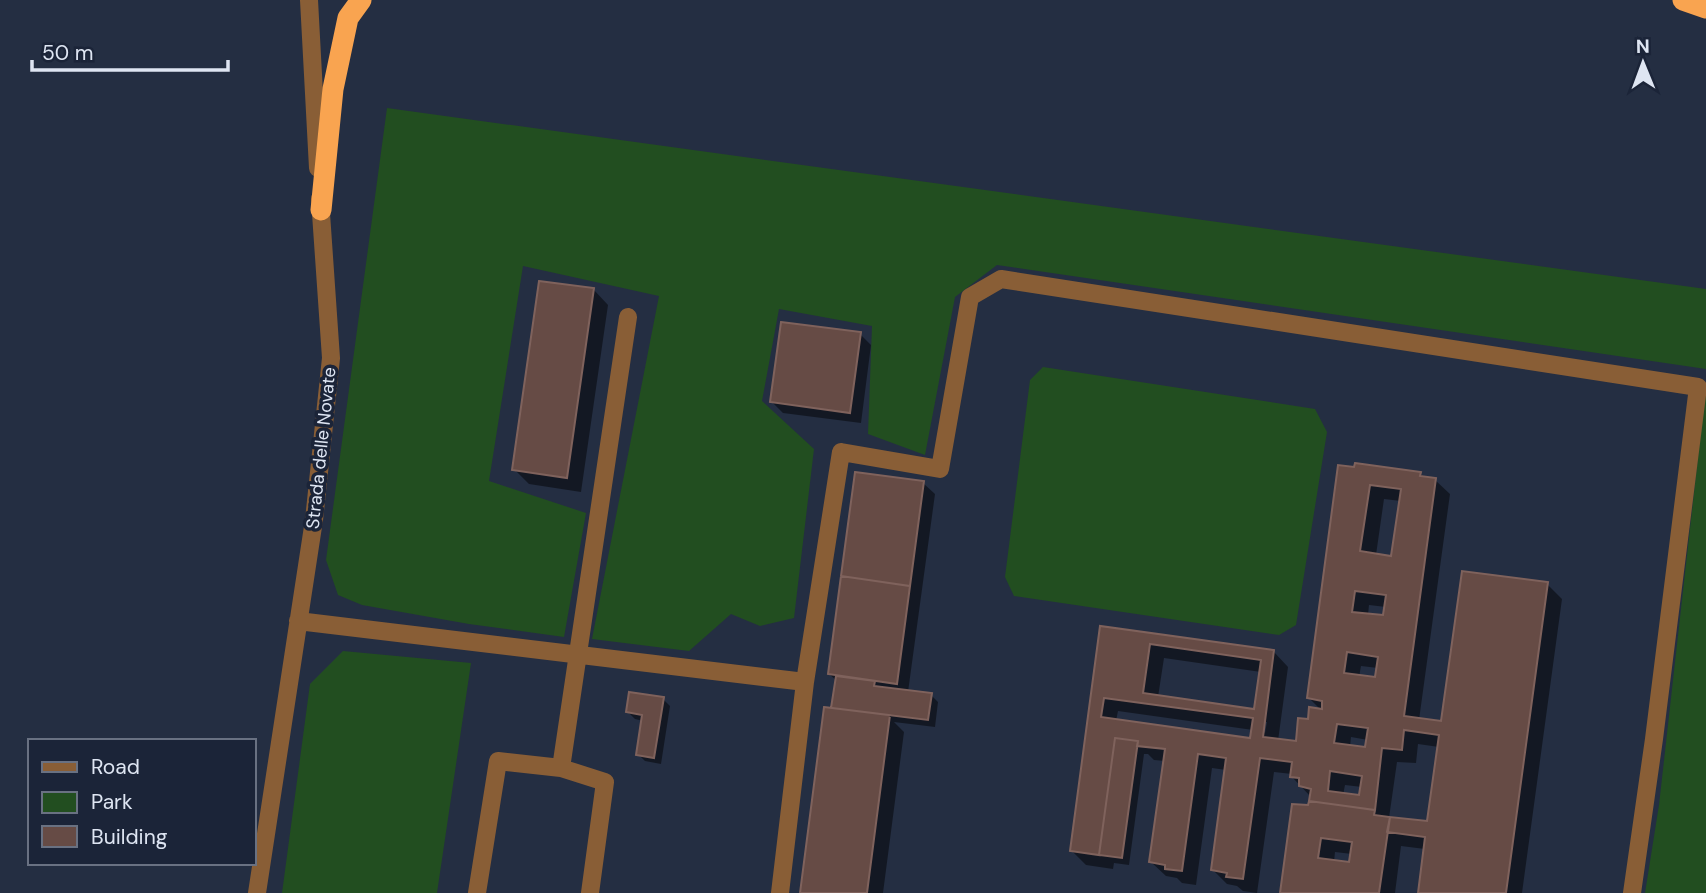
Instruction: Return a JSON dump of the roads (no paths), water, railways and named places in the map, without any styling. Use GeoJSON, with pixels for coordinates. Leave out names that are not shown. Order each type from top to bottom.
{"type":"FeatureCollection","features":[{"type":"Feature","properties":{"kind":"highway"},"geometry":{"type":"LineString","coordinates":[[321,210],[333,89],[348,18],[361,0]]}},
{"type":"Feature","properties":{"kind":"highway"},"geometry":{"type":"LineString","coordinates":[[1683,0],[1706,8]]}},
{"type":"Feature","properties":{"kind":"street","name":"Strada delle Novate"},"geometry":{"type":"LineString","coordinates":[[257,893],[314,520],[331,358],[309,0]]}},
{"type":"Feature","properties":{"kind":"street"},"geometry":{"type":"LineString","coordinates":[[780,893],[805,682],[841,452],[940,468],[970,297],[1001,279],[1698,387],[1632,893]]}},
{"type":"Feature","properties":{"kind":"street"},"geometry":{"type":"LineString","coordinates":[[561,768],[628,317]]}},
{"type":"Feature","properties":{"kind":"street"},"geometry":{"type":"LineString","coordinates":[[298,621],[805,682]]}},
{"type":"Feature","properties":{"kind":"street"},"geometry":{"type":"LineString","coordinates":[[477,893],[498,761],[561,768],[605,782],[590,893]]}}]}
